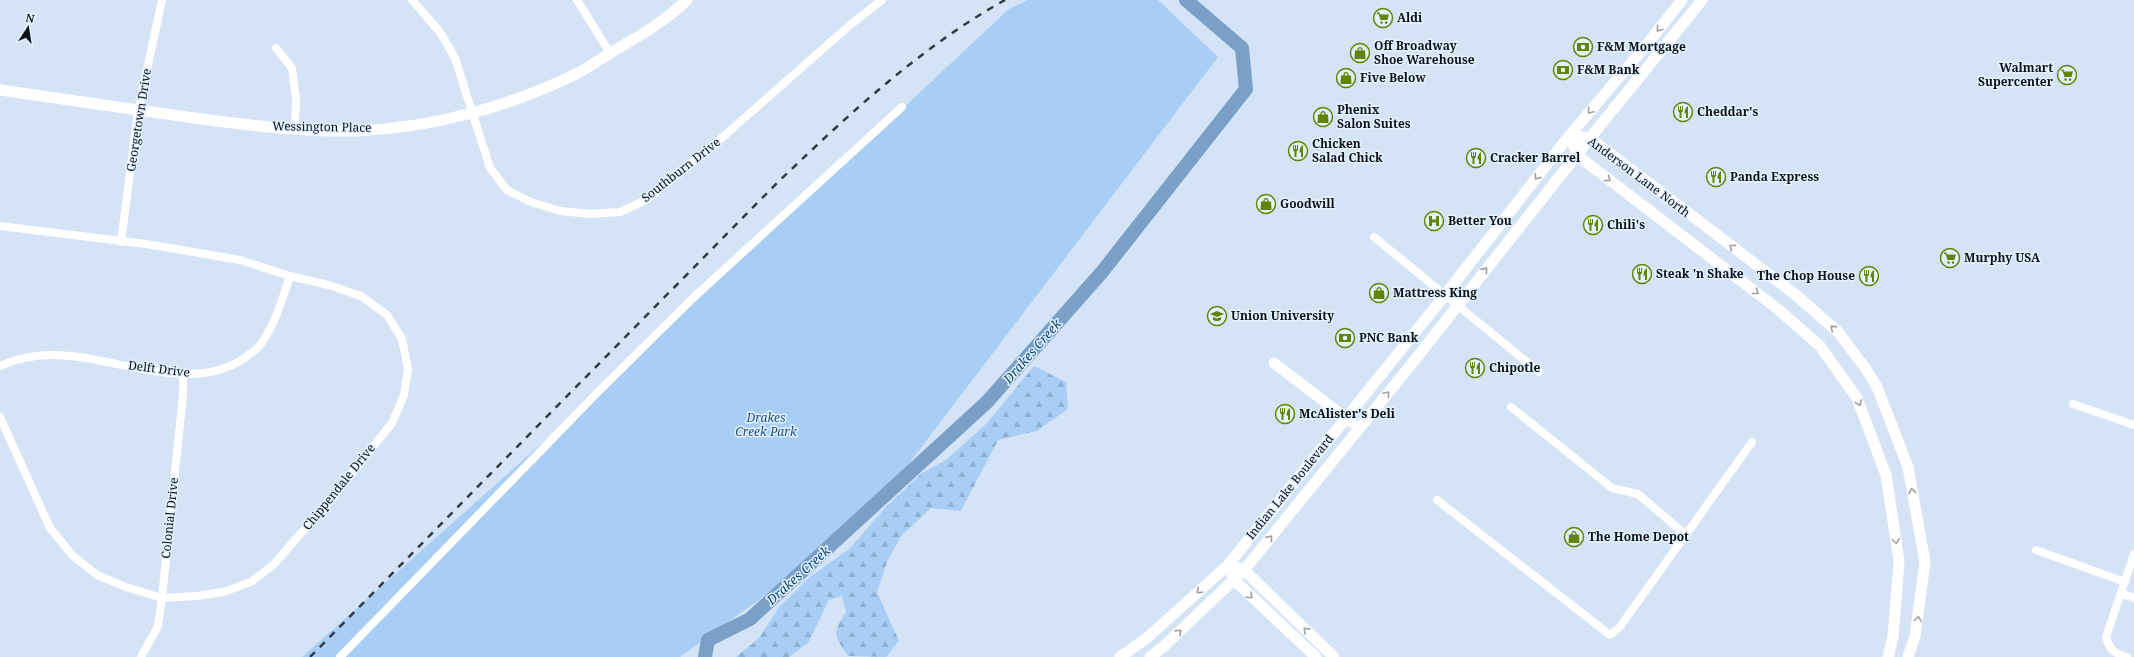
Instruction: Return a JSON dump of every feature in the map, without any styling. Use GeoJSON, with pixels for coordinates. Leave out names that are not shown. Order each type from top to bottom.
{"type":"FeatureCollection","features":[{"type":"Feature","properties":{"kind":"street","name":"Georgetown Drive"},"geometry":{"type":"LineString","coordinates":[[121,242],[138,110],[162,0]]}},
{"type":"Feature","properties":{"kind":"street","name":"Southburn Drive"},"geometry":{"type":"LineString","coordinates":[[412,0],[440,32],[456,58],[490,168],[507,190],[531,202],[560,210],[591,214],[620,212],[652,195],[707,151],[850,25],[882,0]]}},
{"type":"Feature","properties":{"kind":"street"},"geometry":{"type":"LineString","coordinates":[[578,0],[610,53]]}},
{"type":"Feature","properties":{"kind":"street","name":"Wessington Place"},"geometry":{"type":"LineString","coordinates":[[0,90],[138,110],[295,129],[356,130],[409,125],[474,113],[529,95],[577,73],[638,38],[672,14],[687,0]]}},
{"type":"Feature","properties":{"kind":"street","name":"Indian Lake Boulevard"},"geometry":{"type":"LineString","coordinates":[[1120,657],[1147,638],[1228,565],[1445,295],[1570,135],[1648,43],[1682,0]]}},
{"type":"Feature","properties":{"kind":"street","name":"Indian Lake Boulevard"},"geometry":{"type":"LineString","coordinates":[[1150,657],[1162,648],[1244,570],[1702,0]]}},
{"type":"Feature","properties":{"kind":"street"},"geometry":{"type":"LineString","coordinates":[[276,48],[292,68],[296,99],[295,129]]}},
{"type":"Feature","properties":{"kind":"street"},"geometry":{"type":"LineString","coordinates":[[340,657],[596,394],[693,298],[902,107]]}},
{"type":"Feature","properties":{"kind":"street","name":"Anderson Lane North"},"geometry":{"type":"LineString","coordinates":[[1888,657],[1893,637],[1898,561],[1886,475],[1857,398],[1820,346],[1785,315],[1577,155],[1570,135],[1590,138],[1796,295],[1838,332],[1866,368],[1877,388],[1908,467],[1925,562],[1915,636],[1908,657]]}},
{"type":"Feature","properties":{"kind":"street","name":"Chippendale Drive"},"geometry":{"type":"LineString","coordinates":[[0,226],[184,250],[240,260],[290,276],[329,285],[361,296],[387,315],[402,338],[408,369],[404,395],[392,423],[333,497],[273,565],[251,582],[223,592],[162,598],[126,588],[97,575],[72,555],[50,528],[0,417]]}},
{"type":"Feature","properties":{"kind":"street"},"geometry":{"type":"LineString","coordinates":[[1374,237],[1539,372]]}},
{"type":"Feature","properties":{"kind":"street","name":"Delft Drive"},"geometry":{"type":"LineString","coordinates":[[0,366],[26,357],[51,355],[90,359],[183,375],[211,373],[235,364],[259,347],[272,325],[290,276]]}},
{"type":"Feature","properties":{"kind":"street"},"geometry":{"type":"LineString","coordinates":[[1274,363],[1345,419],[1360,427]]}},
{"type":"Feature","properties":{"kind":"street","name":"Colonial Drive"},"geometry":{"type":"LineString","coordinates":[[141,657],[158,626],[162,598],[183,375]]}},
{"type":"Feature","properties":{"kind":"street"},"geometry":{"type":"LineString","coordinates":[[2073,404],[2134,425]]}},
{"type":"Feature","properties":{"kind":"street"},"geometry":{"type":"LineString","coordinates":[[1511,407],[1612,488],[1638,494],[1686,535]]}},
{"type":"Feature","properties":{"kind":"street"},"geometry":{"type":"LineString","coordinates":[[1437,500],[1610,635],[1619,628],[1752,442]]}},
{"type":"Feature","properties":{"kind":"street"},"geometry":{"type":"LineString","coordinates":[[2036,550],[2124,582]]}},
{"type":"Feature","properties":{"kind":"street"},"geometry":{"type":"LineString","coordinates":[[2127,657],[2113,653],[2109,647],[2106,637],[2134,554]]}},
{"type":"Feature","properties":{"kind":"street"},"geometry":{"type":"LineString","coordinates":[[1228,565],[1244,570],[1334,657]]}},
{"type":"Feature","properties":{"kind":"street"},"geometry":{"type":"LineString","coordinates":[[1228,565],[1233,579],[1316,657]]}},
{"type":"Feature","properties":{"kind":"street"},"geometry":{"type":"LineString","coordinates":[[2121,593],[2134,598]]}},
{"type":"Feature","properties":{"kind":"green space","name":"Drakes Creek Park"},"geometry":{"type":"Polygon","coordinates":[[[1028,0],[1158,0],[1218,57],[863,524],[680,657],[302,657],[586,404],[1009,9],[1028,0]]]}},
{"type":"Feature","properties":{"kind":"green space"},"geometry":{"type":"Polygon","coordinates":[[[1034,366],[1066,382],[1068,409],[1037,431],[998,440],[961,511],[931,508],[901,536],[887,562],[877,592],[899,641],[886,657],[848,656],[840,644],[836,634],[838,625],[846,612],[842,596],[829,600],[808,643],[789,657],[736,657],[758,639],[779,607],[810,577],[849,549],[887,506],[922,473],[946,460],[987,423],[1034,366]]]}},
{"type":"Feature","properties":{"kind":"waterway","name":"Drakes Creek"},"geometry":{"type":"LineString","coordinates":[[705,657],[708,640],[750,619],[987,402],[1102,272],[1246,89],[1242,48],[1186,0]]}},
{"type":"Feature","properties":{"kind":"railway"},"geometry":{"type":"LineString","coordinates":[[310,657],[776,184],[830,133],[913,61],[973,19],[1005,0]]}},
{"type":"Feature","properties":{"kind":"place","name":"Aldi"},"geometry":{"type":"Point","coordinates":[1383,18]}},
{"type":"Feature","properties":{"kind":"place","name":"F&M Mortgage"},"geometry":{"type":"Point","coordinates":[1583,47]}},
{"type":"Feature","properties":{"kind":"place","name":"Off Broadway Shoe Warehouse"},"geometry":{"type":"Point","coordinates":[1360,53]}},
{"type":"Feature","properties":{"kind":"place","name":"F&M Bank"},"geometry":{"type":"Point","coordinates":[1563,70]}},
{"type":"Feature","properties":{"kind":"place","name":"Walmart Supercenter"},"geometry":{"type":"Point","coordinates":[2067,75]}},
{"type":"Feature","properties":{"kind":"place","name":"Five Below"},"geometry":{"type":"Point","coordinates":[1346,78]}},
{"type":"Feature","properties":{"kind":"place","name":"Cheddar's"},"geometry":{"type":"Point","coordinates":[1683,112]}},
{"type":"Feature","properties":{"kind":"place","name":"Phenix Salon Suites"},"geometry":{"type":"Point","coordinates":[1323,117]}},
{"type":"Feature","properties":{"kind":"place","name":"Chicken Salad Chick"},"geometry":{"type":"Point","coordinates":[1298,151]}},
{"type":"Feature","properties":{"kind":"place","name":"Cracker Barrel"},"geometry":{"type":"Point","coordinates":[1476,158]}},
{"type":"Feature","properties":{"kind":"place","name":"Panda Express"},"geometry":{"type":"Point","coordinates":[1716,177]}},
{"type":"Feature","properties":{"kind":"place","name":"Goodwill"},"geometry":{"type":"Point","coordinates":[1266,204]}},
{"type":"Feature","properties":{"kind":"place","name":"Better You"},"geometry":{"type":"Point","coordinates":[1434,221]}},
{"type":"Feature","properties":{"kind":"place","name":"Chili's"},"geometry":{"type":"Point","coordinates":[1593,225]}},
{"type":"Feature","properties":{"kind":"place","name":"Murphy USA"},"geometry":{"type":"Point","coordinates":[1950,258]}},
{"type":"Feature","properties":{"kind":"place","name":"Steak 'n Shake"},"geometry":{"type":"Point","coordinates":[1642,274]}},
{"type":"Feature","properties":{"kind":"place","name":"The Chop House"},"geometry":{"type":"Point","coordinates":[1869,276]}},
{"type":"Feature","properties":{"kind":"place","name":"Mattress King"},"geometry":{"type":"Point","coordinates":[1379,293]}},
{"type":"Feature","properties":{"kind":"place","name":"Union University"},"geometry":{"type":"Point","coordinates":[1217,316]}},
{"type":"Feature","properties":{"kind":"place","name":"PNC Bank"},"geometry":{"type":"Point","coordinates":[1345,338]}},
{"type":"Feature","properties":{"kind":"place","name":"Chipotle"},"geometry":{"type":"Point","coordinates":[1475,368]}},
{"type":"Feature","properties":{"kind":"place","name":"McAlister's Deli"},"geometry":{"type":"Point","coordinates":[1285,414]}},
{"type":"Feature","properties":{"kind":"place","name":"The Home Depot"},"geometry":{"type":"Point","coordinates":[1574,537]}}]}
